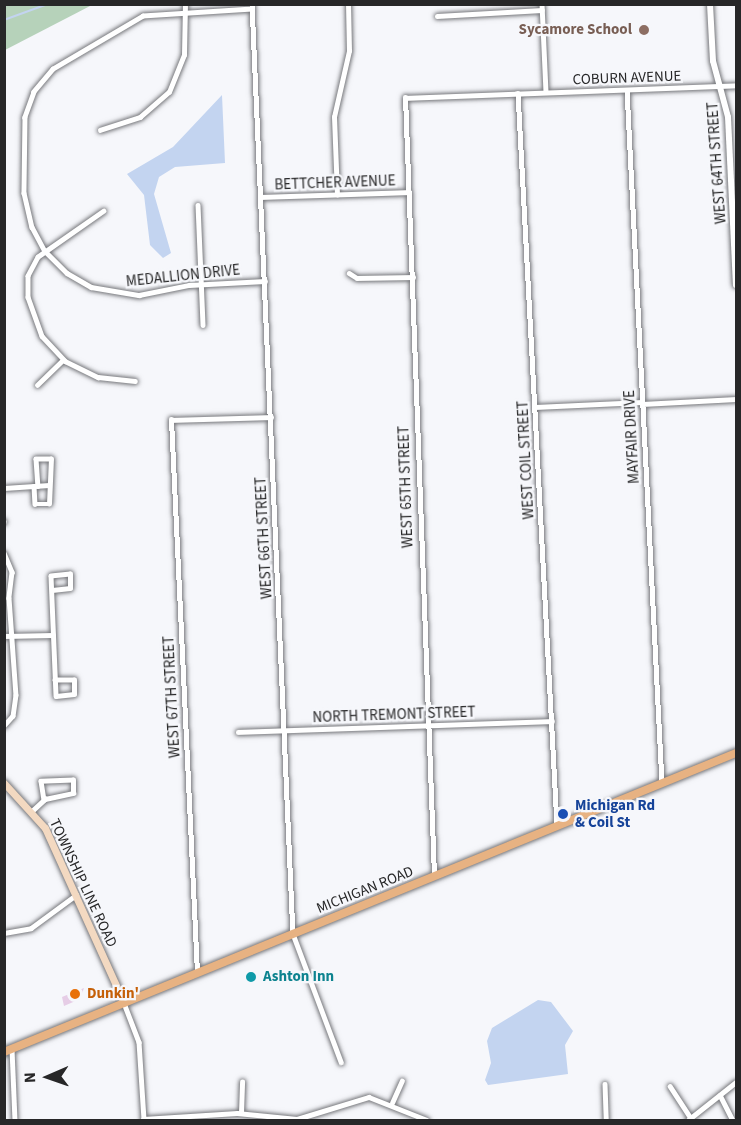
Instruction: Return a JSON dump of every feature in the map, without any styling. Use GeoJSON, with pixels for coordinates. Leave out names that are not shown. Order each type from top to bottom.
{"type":"FeatureCollection","features":[{"type":"Feature","properties":{"kind":"main road","name":"MICHIGAN ROAD"},"geometry":{"type":"LineString","coordinates":[[8,1051],[736,753]]}},
{"type":"Feature","properties":{"kind":"main road","name":"TOWNSHIP LINE ROAD"},"geometry":{"type":"LineString","coordinates":[[4,783],[32,811],[76,895],[124,1003]]}},
{"type":"Feature","properties":{"kind":"street"},"geometry":{"type":"LineString","coordinates":[[100,130],[136,120],[167,94],[184,56],[185,4]]}},
{"type":"Feature","properties":{"kind":"street"},"geometry":{"type":"LineString","coordinates":[[337,195],[333,122],[349,51],[348,4]]}},
{"type":"Feature","properties":{"kind":"street","name":"WEST 64TH STREET"},"geometry":{"type":"LineString","coordinates":[[710,4],[712,52],[729,128],[736,285]]}},
{"type":"Feature","properties":{"kind":"street"},"geometry":{"type":"LineString","coordinates":[[184,12],[252,7]]}},
{"type":"Feature","properties":{"kind":"street","name":"WEST 66TH STREET"},"geometry":{"type":"LineString","coordinates":[[252,7],[293,934],[341,1062]]}},
{"type":"Feature","properties":{"kind":"street"},"geometry":{"type":"LineString","coordinates":[[437,16],[542,7],[546,92]]}},
{"type":"Feature","properties":{"kind":"street","name":"MEDALLION DRIVE"},"geometry":{"type":"LineString","coordinates":[[184,12],[148,15],[119,27],[48,74],[27,109],[25,201],[33,230],[45,251],[72,277],[108,292],[139,295],[201,284],[265,281]]}},
{"type":"Feature","properties":{"kind":"street","name":"COBURN AVENUE"},"geometry":{"type":"LineString","coordinates":[[405,98],[736,85]]}},
{"type":"Feature","properties":{"kind":"street","name":"MAYFAIR DRIVE"},"geometry":{"type":"LineString","coordinates":[[627,90],[662,783]]}},
{"type":"Feature","properties":{"kind":"street","name":"WEST COIL STREET"},"geometry":{"type":"LineString","coordinates":[[518,93],[557,826]]}},
{"type":"Feature","properties":{"kind":"street","name":"WEST 65TH STREET"},"geometry":{"type":"LineString","coordinates":[[405,98],[434,876]]}},
{"type":"Feature","properties":{"kind":"street","name":"BETTCHER AVENUE"},"geometry":{"type":"LineString","coordinates":[[262,197],[409,192]]}},
{"type":"Feature","properties":{"kind":"street"},"geometry":{"type":"LineString","coordinates":[[198,205],[203,325]]}},
{"type":"Feature","properties":{"kind":"street"},"geometry":{"type":"LineString","coordinates":[[104,211],[45,251],[31,269],[28,297],[39,330],[63,360],[98,377],[135,381]]}},
{"type":"Feature","properties":{"kind":"street"},"geometry":{"type":"LineString","coordinates":[[349,273],[357,278],[413,277]]}},
{"type":"Feature","properties":{"kind":"street"},"geometry":{"type":"LineString","coordinates":[[37,385],[63,360]]}},
{"type":"Feature","properties":{"kind":"street"},"geometry":{"type":"LineString","coordinates":[[535,407],[736,399]]}},
{"type":"Feature","properties":{"kind":"street","name":"WEST 67TH STREET"},"geometry":{"type":"LineString","coordinates":[[197,973],[171,420],[271,417]]}},
{"type":"Feature","properties":{"kind":"street"},"geometry":{"type":"LineString","coordinates":[[36,459],[51,459],[49,485],[50,504],[35,504],[36,459]]}},
{"type":"Feature","properties":{"kind":"street"},"geometry":{"type":"LineString","coordinates":[[4,488],[49,485]]}},
{"type":"Feature","properties":{"kind":"street"},"geometry":{"type":"LineString","coordinates":[[4,553],[12,572],[8,636],[16,706],[4,726]]}},
{"type":"Feature","properties":{"kind":"street"},"geometry":{"type":"LineString","coordinates":[[51,590],[70,588],[70,574],[51,576],[51,590],[55,680],[56,696],[74,694],[74,680],[55,680]]}},
{"type":"Feature","properties":{"kind":"street"},"geometry":{"type":"LineString","coordinates":[[8,636],[53,634]]}},
{"type":"Feature","properties":{"kind":"street","name":"NORTH TREMONT STREET"},"geometry":{"type":"LineString","coordinates":[[238,732],[552,721]]}},
{"type":"Feature","properties":{"kind":"street"},"geometry":{"type":"LineString","coordinates":[[32,811],[44,800],[73,793],[73,780],[41,781],[44,800]]}},
{"type":"Feature","properties":{"kind":"street"},"geometry":{"type":"LineString","coordinates":[[4,933],[28,930],[76,895]]}},
{"type":"Feature","properties":{"kind":"street"},"geometry":{"type":"LineString","coordinates":[[124,1003],[139,1042],[143,1120],[241,1113],[297,1119],[356,1098],[393,1103],[427,1120]]}},
{"type":"Feature","properties":{"kind":"street"},"geometry":{"type":"LineString","coordinates":[[8,1051],[15,1120]]}},
{"type":"Feature","properties":{"kind":"street"},"geometry":{"type":"LineString","coordinates":[[241,1113],[242,1082]]}},
{"type":"Feature","properties":{"kind":"street"},"geometry":{"type":"LineString","coordinates":[[393,1103],[402,1082]]}},
{"type":"Feature","properties":{"kind":"street"},"geometry":{"type":"LineString","coordinates":[[670,1086],[689,1119],[736,1082]]}},
{"type":"Feature","properties":{"kind":"street"},"geometry":{"type":"LineString","coordinates":[[604,1084],[606,1120]]}},
{"type":"Feature","properties":{"kind":"street"},"geometry":{"type":"LineString","coordinates":[[720,1095],[733,1120]]}},
{"type":"Feature","properties":{"kind":"green space"},"geometry":{"type":"Polygon","coordinates":[[[5,4],[92,4],[92,5],[5,50],[5,4]]]}},
{"type":"Feature","properties":{"kind":"water"},"geometry":{"type":"Polygon","coordinates":[[[222,95],[225,163],[175,167],[159,177],[154,194],[171,253],[163,258],[150,245],[144,195],[127,174],[173,147],[222,95]]]}},
{"type":"Feature","properties":{"kind":"water"},"geometry":{"type":"Polygon","coordinates":[[[538,1000],[551,1002],[573,1031],[565,1045],[568,1074],[488,1085],[485,1080],[491,1063],[487,1041],[492,1028],[538,1000]]]}},
{"type":"Feature","properties":{"kind":"building","name":"Dunkin'"},"geometry":{"type":"Polygon","coordinates":[[[84,988],[80,999],[64,1006],[62,997],[84,988]]]}},
{"type":"Feature","properties":{"kind":"waterway"},"geometry":{"type":"LineString","coordinates":[[4,20],[48,4]]}},
{"type":"Feature","properties":{"kind":"place","name":"Sycamore School"},"geometry":{"type":"Point","coordinates":[644,30]}},
{"type":"Feature","properties":{"kind":"place","name":"Michigan Rd & Coil St"},"geometry":{"type":"Point","coordinates":[563,814]}},
{"type":"Feature","properties":{"kind":"place","name":"Ashton Inn"},"geometry":{"type":"Point","coordinates":[251,977]}},
{"type":"Feature","properties":{"kind":"place","name":"Dunkin'"},"geometry":{"type":"Point","coordinates":[75,994]}}]}
